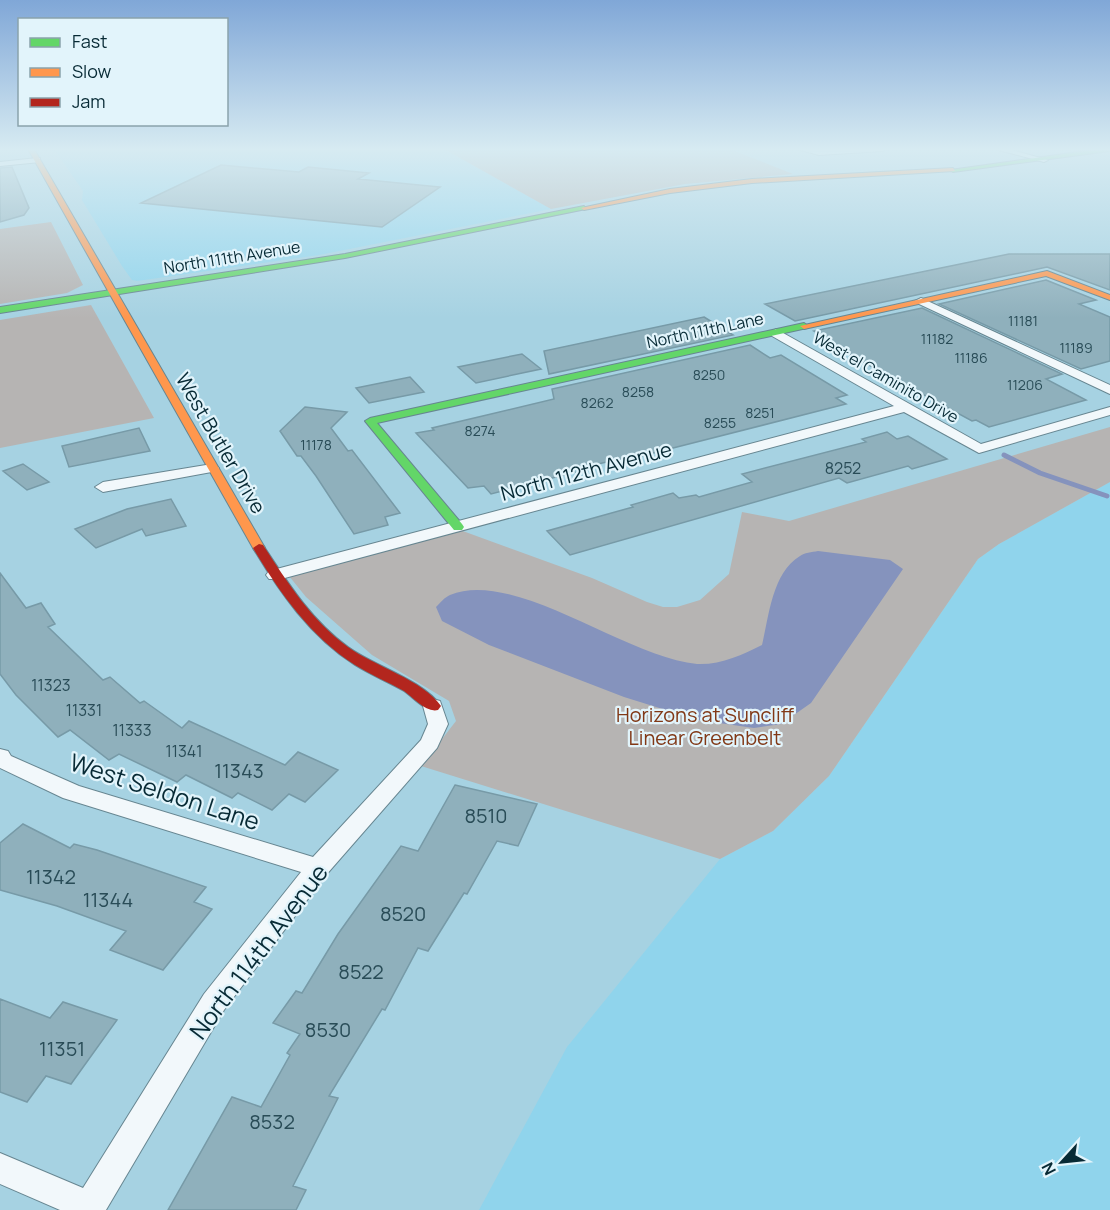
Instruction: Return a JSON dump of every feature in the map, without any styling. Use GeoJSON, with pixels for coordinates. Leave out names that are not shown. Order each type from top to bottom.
{"type":"FeatureCollection","features":[{"type":"Feature","properties":{"kind":"street","name":"West Butler Drive"},"geometry":{"type":"LineString","coordinates":[[63,205],[212,468],[275,575],[296,606],[329,638],[357,660],[423,696],[433,706]]}},
{"type":"Feature","properties":{"kind":"street","name":"North 111th Avenue"},"geometry":{"type":"LineString","coordinates":[[0,310],[353,254],[601,205]]}},
{"type":"Feature","properties":{"kind":"street","name":"North 111th Lane"},"geometry":{"type":"LineString","coordinates":[[458,527],[370,421],[1047,273],[1110,298]]}},
{"type":"Feature","properties":{"kind":"street"},"geometry":{"type":"LineString","coordinates":[[921,301],[1110,390]]}},
{"type":"Feature","properties":{"kind":"street","name":"West el Caminito Drive"},"geometry":{"type":"LineString","coordinates":[[776,333],[979,449],[1110,411]]}},
{"type":"Feature","properties":{"kind":"street","name":"North 112th Avenue"},"geometry":{"type":"LineString","coordinates":[[275,575],[907,407]]}},
{"type":"Feature","properties":{"kind":"street"},"geometry":{"type":"LineString","coordinates":[[104,487],[212,468]]}},
{"type":"Feature","properties":{"kind":"street","name":"North 114th Avenue"},"geometry":{"type":"LineString","coordinates":[[89,1209],[213,1002],[318,868],[430,743],[438,724],[433,706]]}},
{"type":"Feature","properties":{"kind":"street","name":"West Seldon Lane"},"geometry":{"type":"LineString","coordinates":[[0,756],[3,761],[70,792],[318,868]]}},
{"type":"Feature","properties":{"kind":"street"},"geometry":{"type":"LineString","coordinates":[[0,1168],[89,1209]]}},
{"type":"Feature","properties":{"kind":"shaded area"},"geometry":{"type":"Polygon","coordinates":[[[85,205],[545,205],[551,209],[319,255],[137,281],[132,280],[85,205]]]}},
{"type":"Feature","properties":{"kind":"shaded area"},"geometry":{"type":"Polygon","coordinates":[[[1110,482],[1110,1210],[479,1210],[567,1047],[720,859],[773,831],[829,776],[978,559],[999,544],[1110,482]]]}},
{"type":"Feature","properties":{"kind":"shaded area"},"geometry":{"type":"Polygon","coordinates":[[[818,551],[890,560],[903,569],[811,703],[781,724],[754,728],[698,720],[624,697],[489,645],[442,621],[436,607],[450,595],[476,590],[506,594],[538,603],[638,647],[669,658],[697,664],[714,663],[739,656],[762,645],[773,596],[783,573],[800,556],[818,551]]]}},
{"type":"Feature","properties":{"kind":"green space"},"geometry":{"type":"Polygon","coordinates":[[[545,205],[570,205],[551,209],[545,205]]]}},
{"type":"Feature","properties":{"kind":"green space"},"geometry":{"type":"Polygon","coordinates":[[[51,222],[83,285],[67,293],[0,304],[0,229],[51,222]]]}},
{"type":"Feature","properties":{"kind":"green space"},"geometry":{"type":"Polygon","coordinates":[[[91,305],[154,418],[0,448],[0,320],[91,305]]]}},
{"type":"Feature","properties":{"kind":"green space","name":"Horizons at Suncliff Linear Greenbelt"},"geometry":{"type":"Polygon","coordinates":[[[1110,427],[1110,482],[999,544],[978,559],[829,776],[773,831],[720,859],[421,766],[456,721],[449,701],[372,655],[306,597],[289,576],[460,530],[592,578],[647,602],[663,607],[677,607],[700,600],[729,574],[742,512],[789,521],[1110,427]]]}},
{"type":"Feature","properties":{"kind":"building"},"geometry":{"type":"Polygon","coordinates":[[[0,205],[28,205],[29,208],[24,215],[0,222],[0,205]]]}},
{"type":"Feature","properties":{"kind":"building"},"geometry":{"type":"Polygon","coordinates":[[[166,205],[413,205],[382,227],[166,205]]]}},
{"type":"Feature","properties":{"kind":"building"},"geometry":{"type":"Polygon","coordinates":[[[1009,254],[1110,254],[1110,290],[1047,267],[795,321],[765,304],[1009,254]]]}},
{"type":"Feature","properties":{"kind":"building"},"geometry":{"type":"Polygon","coordinates":[[[1046,280],[1096,300],[1079,304],[1110,317],[1110,361],[1081,369],[939,304],[1046,280]]]}},
{"type":"Feature","properties":{"kind":"building"},"geometry":{"type":"Polygon","coordinates":[[[922,308],[1062,374],[1046,379],[1086,400],[989,427],[976,420],[972,421],[867,364],[831,344],[834,342],[814,331],[922,308]]]}},
{"type":"Feature","properties":{"kind":"building"},"geometry":{"type":"Polygon","coordinates":[[[704,317],[733,335],[549,374],[544,351],[704,317]]]}},
{"type":"Feature","properties":{"kind":"building"},"geometry":{"type":"Polygon","coordinates":[[[750,345],[770,358],[781,355],[847,395],[836,398],[846,404],[622,461],[619,459],[573,470],[575,472],[491,494],[484,486],[468,488],[416,433],[554,399],[552,389],[750,345]]]}},
{"type":"Feature","properties":{"kind":"building"},"geometry":{"type":"Polygon","coordinates":[[[522,354],[541,369],[476,383],[458,367],[522,354]]]}},
{"type":"Feature","properties":{"kind":"building"},"geometry":{"type":"Polygon","coordinates":[[[410,377],[424,392],[369,403],[356,388],[410,377]]]}},
{"type":"Feature","properties":{"kind":"building"},"geometry":{"type":"Polygon","coordinates":[[[305,407],[347,412],[331,428],[348,451],[352,450],[400,513],[385,517],[388,525],[354,534],[316,476],[301,456],[297,456],[280,431],[305,407]]]}},
{"type":"Feature","properties":{"kind":"building"},"geometry":{"type":"Polygon","coordinates":[[[139,428],[150,451],[69,467],[62,446],[139,428]]]}},
{"type":"Feature","properties":{"kind":"building"},"geometry":{"type":"Polygon","coordinates":[[[887,432],[897,439],[908,436],[947,459],[912,469],[908,466],[847,483],[839,478],[570,555],[547,531],[633,507],[631,505],[673,493],[679,498],[696,495],[699,497],[752,482],[742,474],[866,442],[862,439],[887,432]]]}},
{"type":"Feature","properties":{"kind":"building"},"geometry":{"type":"Polygon","coordinates":[[[23,464],[49,482],[27,490],[3,471],[23,464]]]}},
{"type":"Feature","properties":{"kind":"building"},"geometry":{"type":"Polygon","coordinates":[[[171,499],[186,526],[146,536],[142,529],[96,548],[75,529],[127,509],[171,499]]]}},
{"type":"Feature","properties":{"kind":"building"},"geometry":{"type":"Polygon","coordinates":[[[0,573],[26,608],[41,603],[55,624],[48,627],[103,680],[110,677],[140,703],[144,701],[182,728],[189,721],[285,765],[298,752],[338,770],[305,802],[289,794],[272,810],[238,793],[232,798],[186,775],[177,782],[119,754],[109,760],[70,730],[58,737],[16,695],[0,674],[0,573]]]}},
{"type":"Feature","properties":{"kind":"building"},"geometry":{"type":"Polygon","coordinates":[[[455,785],[537,804],[518,846],[497,841],[467,894],[464,893],[428,951],[418,948],[385,1010],[382,1009],[329,1096],[338,1098],[293,1186],[306,1190],[296,1210],[168,1210],[232,1097],[261,1107],[290,1055],[287,1053],[300,1034],[273,1023],[296,991],[302,993],[338,934],[401,846],[418,851],[455,785]]]}},
{"type":"Feature","properties":{"kind":"building"},"geometry":{"type":"Polygon","coordinates":[[[23,824],[70,848],[74,844],[97,850],[206,887],[194,902],[212,909],[163,970],[110,950],[126,931],[57,906],[0,890],[0,843],[23,824]]]}},
{"type":"Feature","properties":{"kind":"building"},"geometry":{"type":"Polygon","coordinates":[[[0,999],[50,1018],[63,1002],[117,1020],[71,1084],[46,1076],[27,1102],[0,1092],[0,999]]]}},
{"type":"Feature","properties":{"kind":"waterway"},"geometry":{"type":"LineString","coordinates":[[1004,455],[1040,473],[1107,496]]}},
{"type":"Feature","properties":{"kind":"traffic: fast"},"geometry":{"type":"LineString","coordinates":[[0,310],[345,256],[584,208]]}},
{"type":"Feature","properties":{"kind":"traffic: fast"},"geometry":{"type":"LineString","coordinates":[[458,527],[370,421],[804,326]]}},
{"type":"Feature","properties":{"kind":"traffic: slow"},"geometry":{"type":"LineString","coordinates":[[63,205],[259,548]]}},
{"type":"Feature","properties":{"kind":"traffic: slow"},"geometry":{"type":"LineString","coordinates":[[584,208],[597,205]]}},
{"type":"Feature","properties":{"kind":"traffic: slow"},"geometry":{"type":"LineString","coordinates":[[804,326],[1047,273],[1110,298]]}},
{"type":"Feature","properties":{"kind":"traffic: jam"},"geometry":{"type":"LineString","coordinates":[[259,548],[290,596],[328,638],[359,661],[407,686],[433,706]]}}]}
